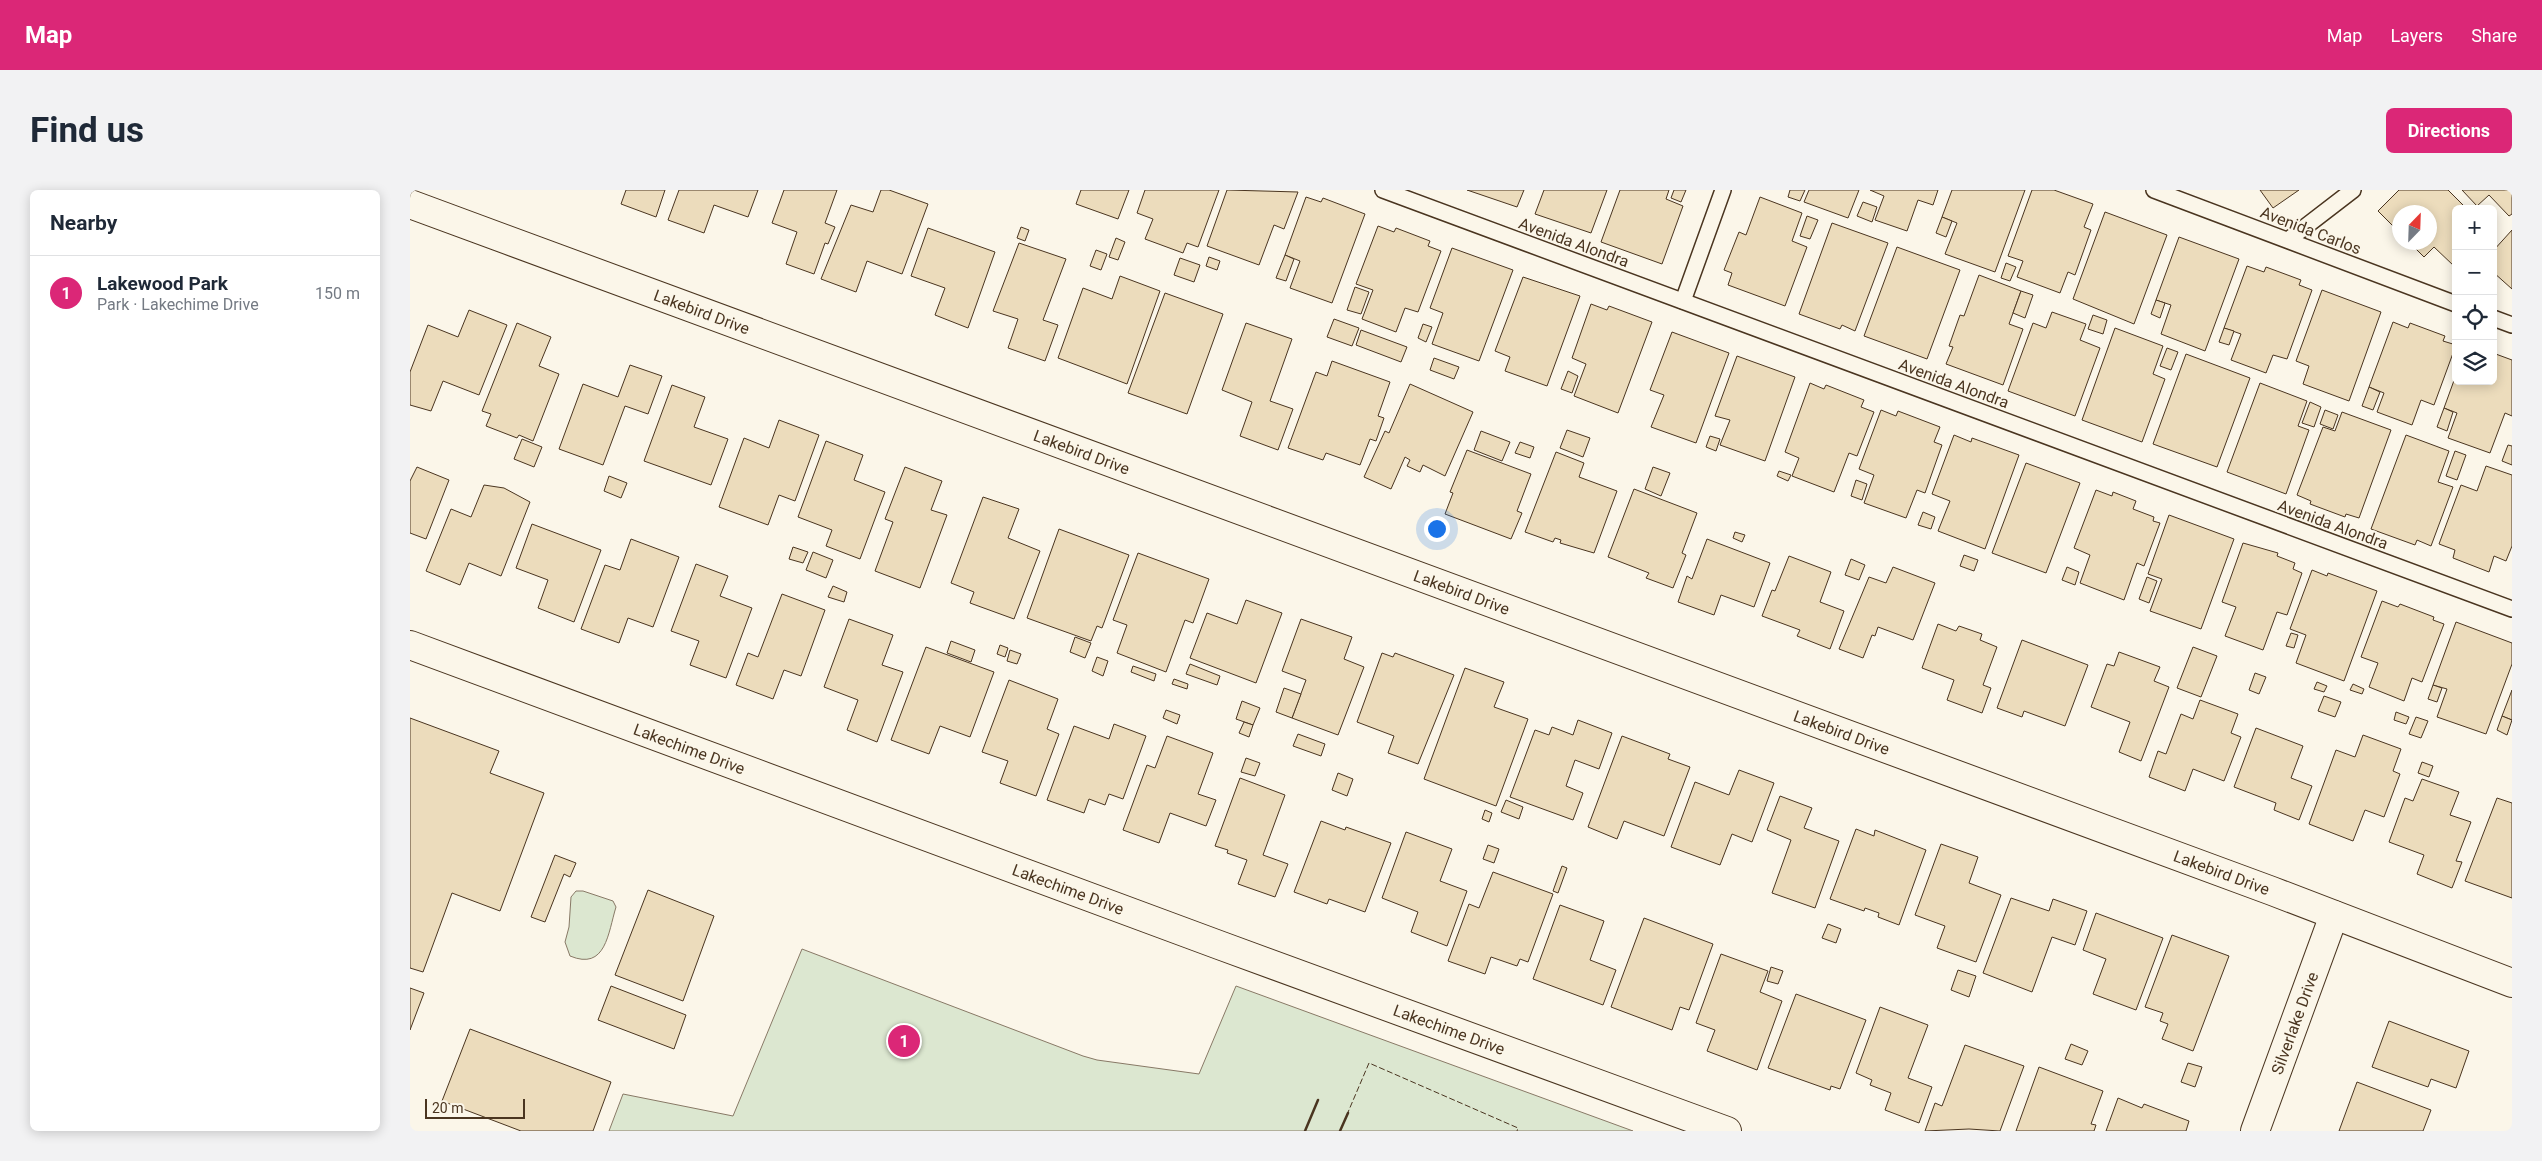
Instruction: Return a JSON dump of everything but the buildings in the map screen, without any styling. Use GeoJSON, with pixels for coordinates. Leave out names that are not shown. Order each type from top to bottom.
{"type":"FeatureCollection","features":[{"type":"Feature","properties":{"kind":"street","name":"Lakebird Drive"},"geometry":{"type":"LineString","coordinates":[[410,204],[2334,915],[2512,983]]}},
{"type":"Feature","properties":{"kind":"street","name":"Lakechime Drive"},"geometry":{"type":"LineString","coordinates":[[410,645],[1210,942],[1727,1131]]}},
{"type":"Feature","properties":{"kind":"street","name":"Silverlake Drive"},"geometry":{"type":"LineString","coordinates":[[2255,1131],[2334,915]]}},
{"type":"Feature","properties":{"kind":"lane","name":"Avenida Alondra"},"geometry":{"type":"LineString","coordinates":[[1383,190],[2512,608]]}},
{"type":"Feature","properties":{"kind":"lane"},"geometry":{"type":"LineString","coordinates":[[1683,301],[1723,190]]}},
{"type":"Feature","properties":{"kind":"lane","name":"Avenida Carlos"},"geometry":{"type":"LineString","coordinates":[[2154,190],[2452,302]]}},
{"type":"Feature","properties":{"kind":"lane"},"geometry":{"type":"LineString","coordinates":[[2288,240],[2353,190]]}},
{"type":"Feature","properties":{"kind":"lane"},"geometry":{"type":"LineString","coordinates":[[2497,319],[2512,325]]}},
{"type":"Feature","properties":{"kind":"green space"},"geometry":{"type":"Polygon","coordinates":[[[576,891],[583,891],[613,901],[616,907],[604,947],[591,958],[582,959],[570,956],[565,942],[569,927],[571,897],[576,891]]]}},
{"type":"Feature","properties":{"kind":"green space"},"geometry":{"type":"Polygon","coordinates":[[[802,949],[1083,1056],[1097,1060],[1199,1074],[1236,986],[1633,1131],[609,1131],[623,1094],[733,1116],[802,949]]]}},
{"type":"Feature","properties":{"kind":"fence"},"geometry":{"type":"LineString","coordinates":[[1340,1131],[1369,1063],[1518,1128],[1517,1131]]}},
{"type":"Feature","properties":{"kind":"wall"},"geometry":{"type":"LineString","coordinates":[[1305,1131],[1318,1100]]}},
{"type":"Feature","properties":{"kind":"wall"},"geometry":{"type":"LineString","coordinates":[[1340,1131],[1348,1113]]}},
{"type":"Feature","properties":{"kind":"place","name":"Lakewood Park"},"geometry":{"type":"Point","coordinates":[904,1041]}}]}
